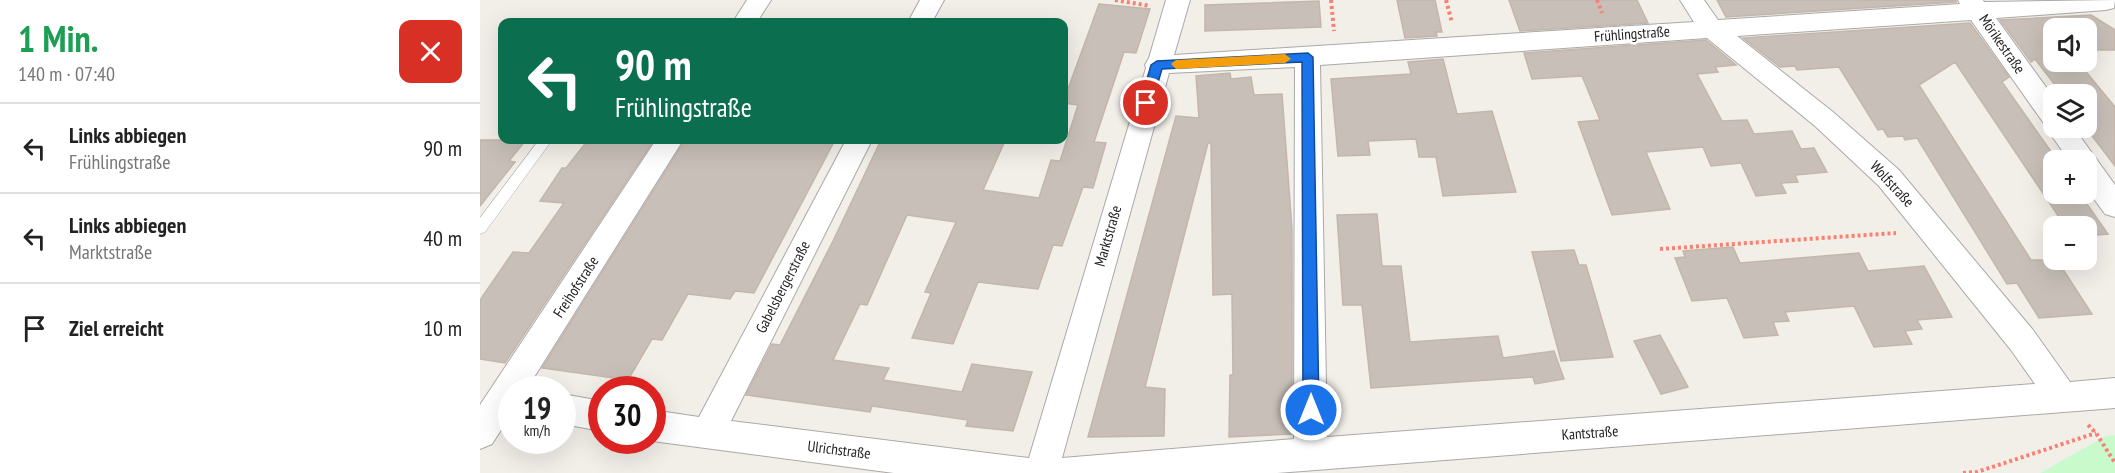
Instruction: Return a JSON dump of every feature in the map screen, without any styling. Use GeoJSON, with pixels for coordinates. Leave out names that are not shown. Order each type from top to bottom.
{"type":"FeatureCollection","features":[{"type":"Feature","properties":{"kind":"street"},"geometry":{"type":"LineString","coordinates":[[748,18],[759,0]]}},
{"type":"Feature","properties":{"kind":"street"},"geometry":{"type":"LineString","coordinates":[[922,18],[932,0]]}},
{"type":"Feature","properties":{"kind":"street","name":"Wolfstraße"},"geometry":{"type":"LineString","coordinates":[[1692,0],[1712,28],[1824,119],[1889,178],[2022,340],[2062,397]]}},
{"type":"Feature","properties":{"kind":"street","name":"Frühlingstraße"},"geometry":{"type":"LineString","coordinates":[[1157,65],[1308,57],[1712,28],[1974,5],[2109,3]]}},
{"type":"Feature","properties":{"kind":"street","name":"Marktstraße"},"geometry":{"type":"LineString","coordinates":[[1041,473],[1176,5]]}},
{"type":"Feature","properties":{"kind":"street","name":"Mörikestraße"},"geometry":{"type":"LineString","coordinates":[[1974,5],[2043,102]]}},
{"type":"Feature","properties":{"kind":"street"},"geometry":{"type":"LineString","coordinates":[[1308,57],[1311,455]]}},
{"type":"Feature","properties":{"kind":"street","name":"Freihofstraße"},"geometry":{"type":"LineString","coordinates":[[513,376],[667,144]]}},
{"type":"Feature","properties":{"kind":"street","name":"Gabelsbergerstraße"},"geometry":{"type":"LineString","coordinates":[[707,434],[857,144]]}},
{"type":"Feature","properties":{"kind":"street"},"geometry":{"type":"LineString","coordinates":[[2097,181],[2115,206]]}},
{"type":"Feature","properties":{"kind":"street","name":"Kantstraße"},"geometry":{"type":"LineString","coordinates":[[1065,473],[2115,393]]}},
{"type":"Feature","properties":{"kind":"street","name":"Freihofstraße"},"geometry":{"type":"LineString","coordinates":[[480,433],[498,399]]}},
{"type":"Feature","properties":{"kind":"street","name":"Ulrichstraße"},"geometry":{"type":"LineString","coordinates":[[666,427],[707,434],[1026,473]]}},
{"type":"Feature","properties":{"kind":"lane"},"geometry":{"type":"LineString","coordinates":[[480,228],[543,144]]}},
{"type":"Feature","properties":{"kind":"path"},"geometry":{"type":"LineString","coordinates":[[1115,0],[1176,5]]}},
{"type":"Feature","properties":{"kind":"path"},"geometry":{"type":"LineString","coordinates":[[1660,249],[1933,231]]}},
{"type":"Feature","properties":{"kind":"path"},"geometry":{"type":"LineString","coordinates":[[1963,473],[1977,472],[2096,433],[2115,463]]}},
{"type":"Feature","properties":{"kind":"green space"},"geometry":{"type":"Polygon","coordinates":[[[2115,435],[2115,473],[2040,473],[2106,436],[2115,435]]]}},
{"type":"Feature","properties":{"kind":"building"},"geometry":{"type":"Polygon","coordinates":[[[1397,0],[1435,0],[1442,32],[1436,32],[1437,36],[1405,38],[1397,0]]]}},
{"type":"Feature","properties":{"kind":"building"},"geometry":{"type":"Polygon","coordinates":[[[1509,0],[1637,0],[1648,23],[1520,31],[1509,0]]]}},
{"type":"Feature","properties":{"kind":"building"},"geometry":{"type":"Polygon","coordinates":[[[1717,0],[1956,0],[1956,2],[1726,17],[1717,0]]]}},
{"type":"Feature","properties":{"kind":"building"},"geometry":{"type":"Polygon","coordinates":[[[1319,1],[1321,27],[1205,31],[1205,5],[1319,1]]]}},
{"type":"Feature","properties":{"kind":"building"},"geometry":{"type":"Polygon","coordinates":[[[1099,4],[1150,9],[1136,53],[1124,52],[1094,142],[1106,143],[1093,188],[1083,187],[1062,246],[1053,245],[1038,289],[978,282],[953,344],[912,338],[931,293],[925,292],[956,222],[907,215],[867,305],[860,304],[833,360],[889,368],[883,380],[962,392],[972,364],[1032,372],[1013,431],[966,426],[968,420],[872,406],[870,412],[746,395],[772,344],[780,345],[879,144],[1004,144],[983,190],[1039,198],[1051,160],[1060,161],[1065,144],[1068,144],[1068,136],[1078,105],[1068,104],[1068,89],[1099,4]]]}},
{"type":"Feature","properties":{"kind":"building"},"geometry":{"type":"Polygon","coordinates":[[[2091,15],[2096,18],[2043,18],[2043,69],[2035,59],[2031,62],[2000,20],[2091,15]]]}},
{"type":"Feature","properties":{"kind":"building"},"geometry":{"type":"Polygon","coordinates":[[[2097,19],[2115,30],[2115,50],[2097,50],[2097,19]]]}},
{"type":"Feature","properties":{"kind":"building"},"geometry":{"type":"Polygon","coordinates":[[[1970,23],[2009,77],[2002,82],[2050,150],[2043,150],[2043,193],[1955,62],[1919,85],[2031,260],[2043,260],[2043,270],[2063,270],[2092,314],[2039,318],[2017,283],[2007,284],[1917,138],[1905,140],[1903,136],[1888,137],[1883,129],[1878,130],[1839,67],[1797,70],[1795,66],[1780,67],[1743,38],[1970,23]]]}},
{"type":"Feature","properties":{"kind":"building"},"geometry":{"type":"Polygon","coordinates":[[[1706,40],[1736,65],[1715,67],[1718,72],[1697,74],[1722,121],[1747,120],[1754,134],[1792,131],[1801,149],[1814,148],[1827,172],[1795,175],[1798,182],[1781,183],[1786,193],[1756,196],[1741,163],[1711,166],[1703,147],[1646,152],[1670,209],[1612,215],[1578,122],[1600,120],[1582,76],[1532,79],[1524,53],[1706,40]]]}},
{"type":"Feature","properties":{"kind":"building"},"geometry":{"type":"Polygon","coordinates":[[[1443,59],[1457,114],[1492,111],[1516,192],[1443,196],[1436,157],[1419,157],[1416,139],[1368,141],[1370,155],[1338,156],[1331,79],[1411,74],[1408,62],[1443,59]]]}},
{"type":"Feature","properties":{"kind":"building"},"geometry":{"type":"Polygon","coordinates":[[[2045,72],[2086,72],[2096,84],[2054,84],[2045,72]]]}},
{"type":"Feature","properties":{"kind":"building"},"geometry":{"type":"Polygon","coordinates":[[[1230,73],[1231,79],[1251,77],[1254,95],[1282,94],[1292,229],[1292,434],[1229,437],[1230,375],[1233,375],[1232,294],[1213,295],[1211,143],[1208,143],[1145,387],[1165,389],[1164,436],[1088,437],[1176,116],[1199,118],[1196,76],[1230,73]]]}},
{"type":"Feature","properties":{"kind":"building"},"geometry":{"type":"Polygon","coordinates":[[[2097,85],[2115,107],[2115,166],[2094,138],[2097,138],[2097,85]]]}},
{"type":"Feature","properties":{"kind":"building"},"geometry":{"type":"Polygon","coordinates":[[[480,140],[498,140],[498,144],[523,144],[509,161],[515,162],[480,206],[480,140]]]}},
{"type":"Feature","properties":{"kind":"building"},"geometry":{"type":"Polygon","coordinates":[[[585,144],[651,144],[505,363],[480,359],[480,300],[513,252],[529,253],[564,203],[540,201],[562,168],[566,168],[585,144]]]}},
{"type":"Feature","properties":{"kind":"building"},"geometry":{"type":"Polygon","coordinates":[[[682,144],[833,144],[754,293],[735,291],[730,299],[688,294],[662,340],[652,339],[630,376],[599,376],[542,368],[682,144]]]}},
{"type":"Feature","properties":{"kind":"building"},"geometry":{"type":"Polygon","coordinates":[[[2050,204],[2087,204],[2095,216],[2058,216],[2050,204]]]}},
{"type":"Feature","properties":{"kind":"building"},"geometry":{"type":"Polygon","coordinates":[[[1377,214],[1382,266],[1401,266],[1410,342],[1498,336],[1503,358],[1554,351],[1564,379],[1535,384],[1533,377],[1371,388],[1362,305],[1343,305],[1337,215],[1377,214]]]}},
{"type":"Feature","properties":{"kind":"building"},"geometry":{"type":"Polygon","coordinates":[[[2097,218],[2108,234],[2097,235],[2097,218]]]}},
{"type":"Feature","properties":{"kind":"building"},"geometry":{"type":"Polygon","coordinates":[[[1733,247],[1740,263],[1859,253],[1868,271],[1924,266],[1952,317],[1917,320],[1922,329],[1905,331],[1912,344],[1874,347],[1854,306],[1785,312],[1789,321],[1773,322],[1778,335],[1744,338],[1727,298],[1692,301],[1675,258],[1685,257],[1683,251],[1733,247]]]}},
{"type":"Feature","properties":{"kind":"building"},"geometry":{"type":"Polygon","coordinates":[[[1574,250],[1579,265],[1586,265],[1613,357],[1561,361],[1532,252],[1574,250]]]}},
{"type":"Feature","properties":{"kind":"building"},"geometry":{"type":"Polygon","coordinates":[[[1660,335],[1688,387],[1661,394],[1634,341],[1660,335]]]}},
{"type":"Feature","properties":{"kind":"slow traffic"},"geometry":{"type":"LineString","coordinates":[[1176,64],[1285,59]]}},
{"type":"Feature","properties":{"kind":"route"},"geometry":{"type":"LineString","coordinates":[[1146,103],[1157,65],[1308,57],[1311,410]]}}]}
